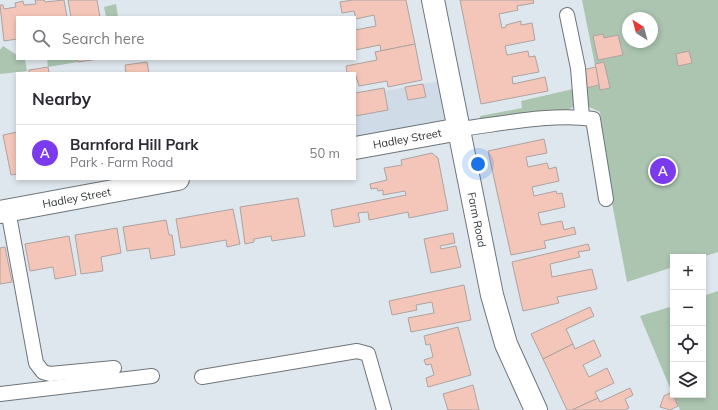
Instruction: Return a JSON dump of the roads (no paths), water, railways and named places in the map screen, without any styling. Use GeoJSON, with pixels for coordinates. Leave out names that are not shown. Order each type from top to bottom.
{"type":"FeatureCollection","features":[{"type":"Feature","properties":{"kind":"street","name":"Farm Road"},"geometry":{"type":"LineString","coordinates":[[433,0],[492,295],[506,344],[536,410]]}},
{"type":"Feature","properties":{"kind":"street","name":"Hadley Street"},"geometry":{"type":"LineString","coordinates":[[356,148],[460,129]]}},
{"type":"Feature","properties":{"kind":"street","name":"Hadley Street"},"geometry":{"type":"LineString","coordinates":[[4,211],[173,180]]}},
{"type":"Feature","properties":{"kind":"lane"},"geometry":{"type":"LineString","coordinates":[[567,15],[578,68],[582,117]]}},
{"type":"Feature","properties":{"kind":"lane"},"geometry":{"type":"LineString","coordinates":[[460,129],[524,120],[582,117],[592,119],[606,199]]}},
{"type":"Feature","properties":{"kind":"lane"},"geometry":{"type":"LineString","coordinates":[[4,211],[36,362],[43,372],[50,374],[114,368]]}},
{"type":"Feature","properties":{"kind":"lane"},"geometry":{"type":"LineString","coordinates":[[202,377],[357,351],[368,354],[384,410]]}},
{"type":"Feature","properties":{"kind":"lane"},"geometry":{"type":"LineString","coordinates":[[0,394],[152,376]]}},
{"type":"Feature","properties":{"kind":"place","name":"Barnford Hill Park"},"geometry":{"type":"Point","coordinates":[663,171]}}]}
